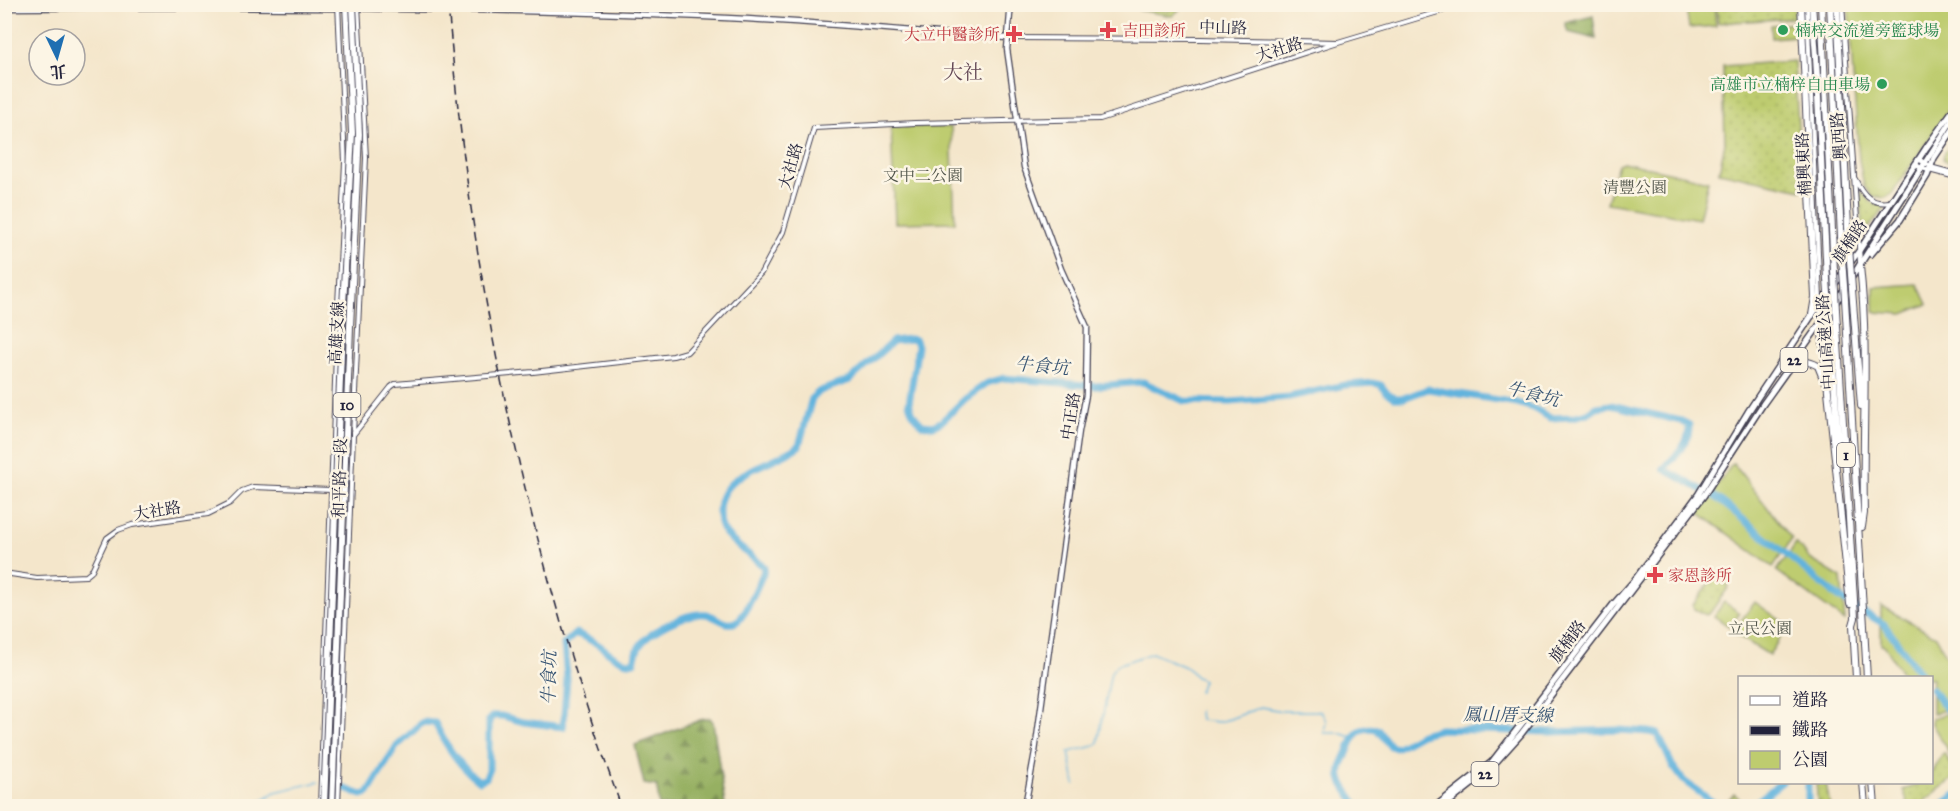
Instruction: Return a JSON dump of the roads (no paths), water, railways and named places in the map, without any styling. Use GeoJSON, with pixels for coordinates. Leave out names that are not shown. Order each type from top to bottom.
{"type":"FeatureCollection","features":[{"type":"Feature","properties":{"kind":"highway"},"geometry":{"type":"LineString","coordinates":[[1801,4],[1815,297],[1812,315]]}},
{"type":"Feature","properties":{"kind":"highway"},"geometry":{"type":"LineString","coordinates":[[1812,4],[1837,428],[1838,480]]}},
{"type":"Feature","properties":{"kind":"highway","name":"中山高速公路"},"geometry":{"type":"LineString","coordinates":[[1821,4],[1856,676]]}},
{"type":"Feature","properties":{"kind":"highway","name":"中山高速公路"},"geometry":{"type":"LineString","coordinates":[[1830,4],[1839,194],[1844,211],[1842,258],[1867,676]]}},
{"type":"Feature","properties":{"kind":"highway"},"geometry":{"type":"LineString","coordinates":[[1837,4],[1846,193],[1844,211],[1864,424]]}},
{"type":"Feature","properties":{"kind":"highway","name":"高雄支線"},"geometry":{"type":"LineString","coordinates":[[326,807],[359,134],[352,5]]}},
{"type":"Feature","properties":{"kind":"highway"},"geometry":{"type":"LineString","coordinates":[[1860,266],[1863,295],[1864,424],[1864,513],[1860,534]]}},
{"type":"Feature","properties":{"kind":"highway"},"geometry":{"type":"LineString","coordinates":[[1821,323],[1852,599]]}},
{"type":"Feature","properties":{"kind":"highway"},"geometry":{"type":"LineString","coordinates":[[1787,370],[1798,362],[1808,362],[1818,366],[1824,378],[1833,432]]}},
{"type":"Feature","properties":{"kind":"highway"},"geometry":{"type":"LineString","coordinates":[[1863,784],[1865,807]]}},
{"type":"Feature","properties":{"kind":"highway"},"geometry":{"type":"LineString","coordinates":[[1873,784],[1875,807]]}},
{"type":"Feature","properties":{"kind":"main road","name":"中正路"},"geometry":{"type":"LineString","coordinates":[[1013,4],[1007,38],[1009,73],[1026,174],[1061,269],[1087,327],[1086,389],[1058,573],[1035,752],[1025,807]]}},
{"type":"Feature","properties":{"kind":"main road","name":"中山路"},"geometry":{"type":"LineString","coordinates":[[4,8],[352,5],[728,18],[1007,38]]}},
{"type":"Feature","properties":{"kind":"main road","name":"旗楠路"},"geometry":{"type":"LineString","coordinates":[[1518,734],[1613,604],[1634,581],[1702,493],[1821,323],[1860,266],[1956,106]]}},
{"type":"Feature","properties":{"kind":"main road","name":"旗楠路"},"geometry":{"type":"LineString","coordinates":[[1709,483],[1748,412],[1812,315],[1956,114]]}},
{"type":"Feature","properties":{"kind":"main road","name":"旗楠路"},"geometry":{"type":"LineString","coordinates":[[1860,266],[1900,220],[1934,158],[1956,125]]}},
{"type":"Feature","properties":{"kind":"main road","name":"22"},"geometry":{"type":"LineString","coordinates":[[1436,807],[1487,767],[1518,734]]}},
{"type":"Feature","properties":{"kind":"main road","name":"22"},"geometry":{"type":"LineString","coordinates":[[1444,807],[1486,773],[1518,734]]}},
{"type":"Feature","properties":{"kind":"street","name":"中山路"},"geometry":{"type":"LineString","coordinates":[[1007,38],[1338,42],[1465,4]]}},
{"type":"Feature","properties":{"kind":"street","name":"楠興東路"},"geometry":{"type":"LineString","coordinates":[[1807,4],[1821,323]]}},
{"type":"Feature","properties":{"kind":"street","name":"興西路"},"geometry":{"type":"LineString","coordinates":[[1842,4],[1860,266]]}},
{"type":"Feature","properties":{"kind":"street","name":"和平路一段"},"geometry":{"type":"LineString","coordinates":[[326,807],[328,578],[345,150],[338,5]]}},
{"type":"Feature","properties":{"kind":"street"},"geometry":{"type":"LineString","coordinates":[[352,5],[351,47],[362,59]]}},
{"type":"Feature","properties":{"kind":"street","name":"和平路一段"},"geometry":{"type":"LineString","coordinates":[[338,807],[366,158],[362,59],[352,5]]}},
{"type":"Feature","properties":{"kind":"street","name":"大社路"},"geometry":{"type":"LineString","coordinates":[[353,435],[395,384],[544,371],[673,356],[687,352],[761,273],[783,232],[814,128],[1100,119],[1338,42]]}},
{"type":"Feature","properties":{"kind":"street"},"geometry":{"type":"LineString","coordinates":[[1920,164],[1956,176]]}},
{"type":"Feature","properties":{"kind":"street"},"geometry":{"type":"LineString","coordinates":[[1854,176],[1863,193],[1870,200],[1880,203],[1891,202]]}},
{"type":"Feature","properties":{"kind":"street","name":"大社路"},"geometry":{"type":"LineString","coordinates":[[4,573],[37,578],[86,576],[91,572],[107,538],[125,527],[208,514],[230,503],[242,491],[253,487],[331,490]]}},
{"type":"Feature","properties":{"kind":"street","name":"和平路一段"},"geometry":{"type":"LineString","coordinates":[[326,807],[335,642],[328,578]]}},
{"type":"Feature","properties":{"kind":"waterway","name":"牛食坑"},"geometry":{"type":"LineString","coordinates":[[343,788],[362,795],[368,793],[396,747],[423,722],[435,723],[454,755],[479,781],[486,778],[489,770],[489,720],[493,716],[563,727],[567,679],[564,644],[576,633],[623,661],[634,662],[642,642],[679,619],[698,614],[710,615],[728,623],[740,619],[763,574],[764,567],[722,529],[719,512],[722,497],[728,486],[750,470],[799,446],[812,398],[820,391],[850,380],[893,341],[909,339],[916,340],[918,346],[909,403],[913,414],[922,425],[933,426],[941,422],[965,399],[987,383],[1004,378],[1096,386],[1143,382],[1184,401],[1231,402],[1289,397],[1345,385],[1374,383],[1381,385],[1395,398],[1404,398],[1428,389],[1517,403],[1535,409],[1550,418],[1573,417],[1588,413],[1597,407],[1611,405],[1681,421],[1689,425],[1685,444],[1664,469],[1717,498],[1841,599],[1884,624],[1922,676]]}},
{"type":"Feature","properties":{"kind":"waterway"},"geometry":{"type":"LineString","coordinates":[[1075,784],[1069,752],[1098,743],[1111,672],[1117,665],[1152,653],[1188,668],[1196,677],[1203,680],[1199,692]]}},
{"type":"Feature","properties":{"kind":"waterway","name":"牛食坑"},"geometry":{"type":"LineString","coordinates":[[1933,690],[1956,722]]}},
{"type":"Feature","properties":{"kind":"waterway"},"geometry":{"type":"LineString","coordinates":[[1199,711],[1200,720],[1218,722],[1261,707],[1282,711],[1321,711],[1326,721],[1324,733],[1339,733],[1352,737]]}},
{"type":"Feature","properties":{"kind":"waterway","name":"鳳山厝支線"},"geometry":{"type":"LineString","coordinates":[[1357,806],[1342,782],[1341,771],[1357,733],[1370,728],[1377,729],[1390,746],[1396,748],[1421,734],[1440,729],[1550,732],[1619,730],[1658,734],[1672,765],[1684,781],[1718,806]]}},
{"type":"Feature","properties":{"kind":"waterway","name":"牛食坑"},"geometry":{"type":"LineString","coordinates":[[253,806],[275,792],[318,782]]}},
{"type":"Feature","properties":{"kind":"waterway","name":"鳳山厝支線"},"geometry":{"type":"LineString","coordinates":[[1751,806],[1779,784]]}},
{"type":"Feature","properties":{"kind":"waterway","name":"鳳山厝支線"},"geometry":{"type":"LineString","coordinates":[[1808,784],[1808,806]]}},
{"type":"Feature","properties":{"kind":"waterway"},"geometry":{"type":"LineString","coordinates":[[1940,806],[1956,795]]}},
{"type":"Feature","properties":{"kind":"railway"},"geometry":{"type":"LineString","coordinates":[[448,4],[471,209],[508,411],[557,610],[587,709],[621,806]]}},
{"type":"Feature","properties":{"kind":"place","name":"吉田診所"},"geometry":{"type":"Point","coordinates":[1108,30]}},
{"type":"Feature","properties":{"kind":"place","name":"楠梓交流道旁籃球場"},"geometry":{"type":"Point","coordinates":[1783,30]}},
{"type":"Feature","properties":{"kind":"place","name":"大立中醫診所"},"geometry":{"type":"Point","coordinates":[1014,34]}},
{"type":"Feature","properties":{"kind":"place","name":"高雄市立楠梓自由車場"},"geometry":{"type":"Point","coordinates":[1882,84]}},
{"type":"Feature","properties":{"kind":"place","name":"家恩診所"},"geometry":{"type":"Point","coordinates":[1655,575]}},
{"type":"Feature","properties":{"kind":"district","name":"大社"},"geometry":{"type":"Point","coordinates":[963,72]}},
{"type":"Feature","properties":{"kind":"park label","name":"文中二公園"},"geometry":{"type":"Point","coordinates":[923,175]}},
{"type":"Feature","properties":{"kind":"park label","name":"清豐公園"},"geometry":{"type":"Point","coordinates":[1635,187]}},
{"type":"Feature","properties":{"kind":"park label","name":"立民公園"},"geometry":{"type":"Point","coordinates":[1760,628]}}]}
